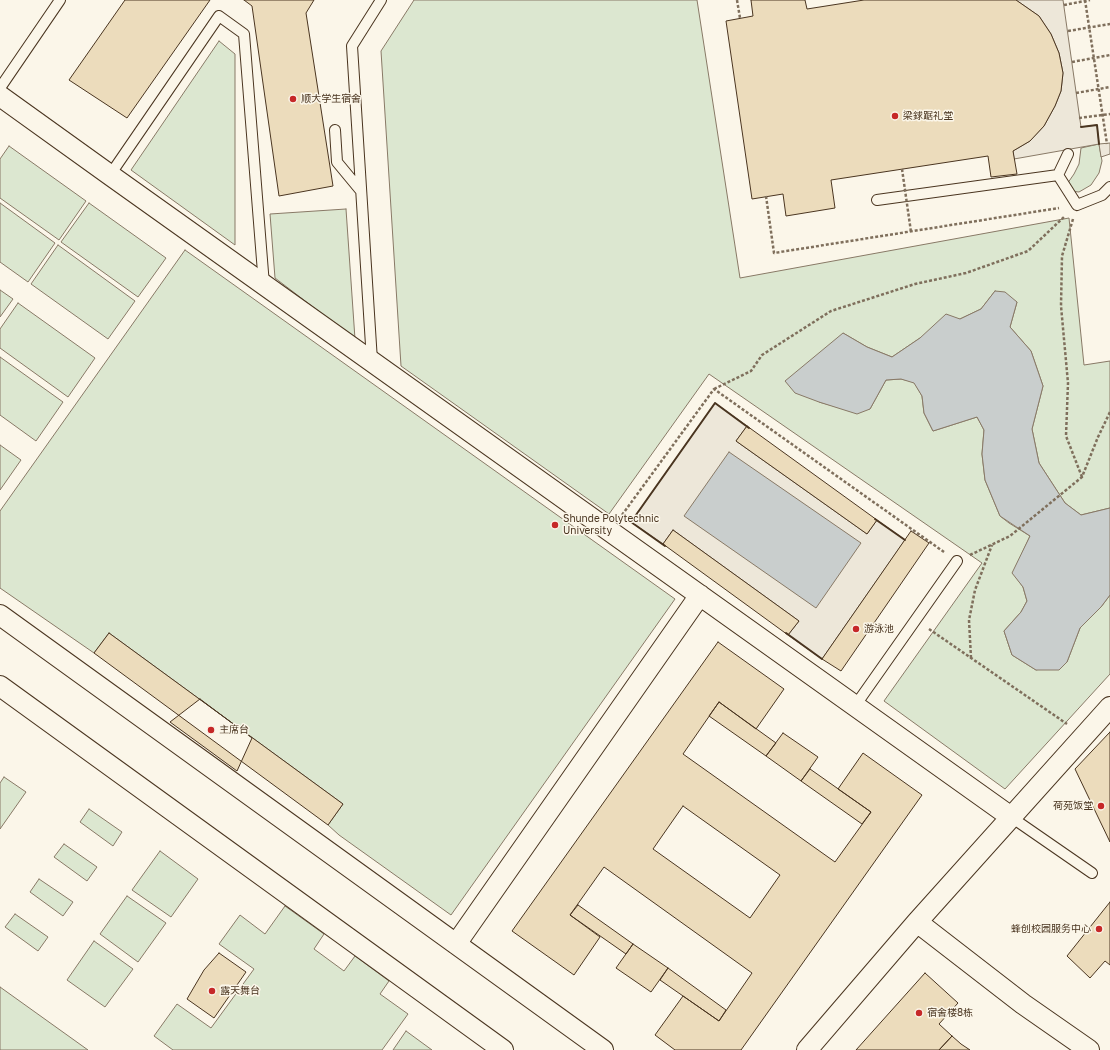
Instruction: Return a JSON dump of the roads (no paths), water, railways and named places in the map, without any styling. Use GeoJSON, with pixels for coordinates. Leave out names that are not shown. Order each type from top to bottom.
{"type":"FeatureCollection","features":[{"type":"Feature","properties":{"kind":"street"},"geometry":{"type":"LineString","coordinates":[[0,96],[110,176],[1011,817]]}},
{"type":"Feature","properties":{"kind":"street"},"geometry":{"type":"LineString","coordinates":[[456,944],[700,595]]}},
{"type":"Feature","properties":{"kind":"street"},"geometry":{"type":"LineString","coordinates":[[0,615],[603,1050]]}},
{"type":"Feature","properties":{"kind":"street"},"geometry":{"type":"LineString","coordinates":[[0,686],[503,1050]]}},
{"type":"Feature","properties":{"kind":"street"},"geometry":{"type":"LineString","coordinates":[[807,1050],[917,922],[1110,707]]}},
{"type":"Feature","properties":{"kind":"street"},"geometry":{"type":"LineString","coordinates":[[917,922],[1023,1004],[1089,1050]]}},
{"type":"Feature","properties":{"kind":"lane"},"geometry":{"type":"LineString","coordinates":[[0,88],[60,0]]}},
{"type":"Feature","properties":{"kind":"lane"},"geometry":{"type":"LineString","coordinates":[[372,362],[352,46],[381,0]]}},
{"type":"Feature","properties":{"kind":"lane"},"geometry":{"type":"LineString","coordinates":[[110,176],[219,16],[244,34],[264,285]]}},
{"type":"Feature","properties":{"kind":"lane"},"geometry":{"type":"LineString","coordinates":[[335,130],[337,162],[361,191]]}},
{"type":"Feature","properties":{"kind":"lane"},"geometry":{"type":"LineString","coordinates":[[1058,175],[1068,154]]}},
{"type":"Feature","properties":{"kind":"lane"},"geometry":{"type":"LineString","coordinates":[[877,200],[1058,175]]}},
{"type":"Feature","properties":{"kind":"lane"},"geometry":{"type":"LineString","coordinates":[[1058,175],[1077,205],[1102,195],[1110,187]]}},
{"type":"Feature","properties":{"kind":"lane"},"geometry":{"type":"LineString","coordinates":[[855,706],[957,561]]}},
{"type":"Feature","properties":{"kind":"lane"},"geometry":{"type":"LineString","coordinates":[[1011,817],[1092,873]]}},
{"type":"Feature","properties":{"kind":"place","name":"顺大学生宿舍"},"geometry":{"type":"Point","coordinates":[293,99]}},
{"type":"Feature","properties":{"kind":"place","name":"梁銶踞礼堂"},"geometry":{"type":"Point","coordinates":[895,116]}},
{"type":"Feature","properties":{"kind":"place","name":"Shunde Polytechnic University"},"geometry":{"type":"Point","coordinates":[555,525]}},
{"type":"Feature","properties":{"kind":"place","name":"游泳池"},"geometry":{"type":"Point","coordinates":[856,629]}},
{"type":"Feature","properties":{"kind":"place","name":"主席台"},"geometry":{"type":"Point","coordinates":[211,730]}},
{"type":"Feature","properties":{"kind":"place","name":"荷苑饭堂"},"geometry":{"type":"Point","coordinates":[1101,806]}},
{"type":"Feature","properties":{"kind":"place","name":"蜂创校园服务中心"},"geometry":{"type":"Point","coordinates":[1099,929]}},
{"type":"Feature","properties":{"kind":"place","name":"露天舞台"},"geometry":{"type":"Point","coordinates":[212,991]}},
{"type":"Feature","properties":{"kind":"place","name":"宿舍楼8栋"},"geometry":{"type":"Point","coordinates":[919,1013]}}]}
